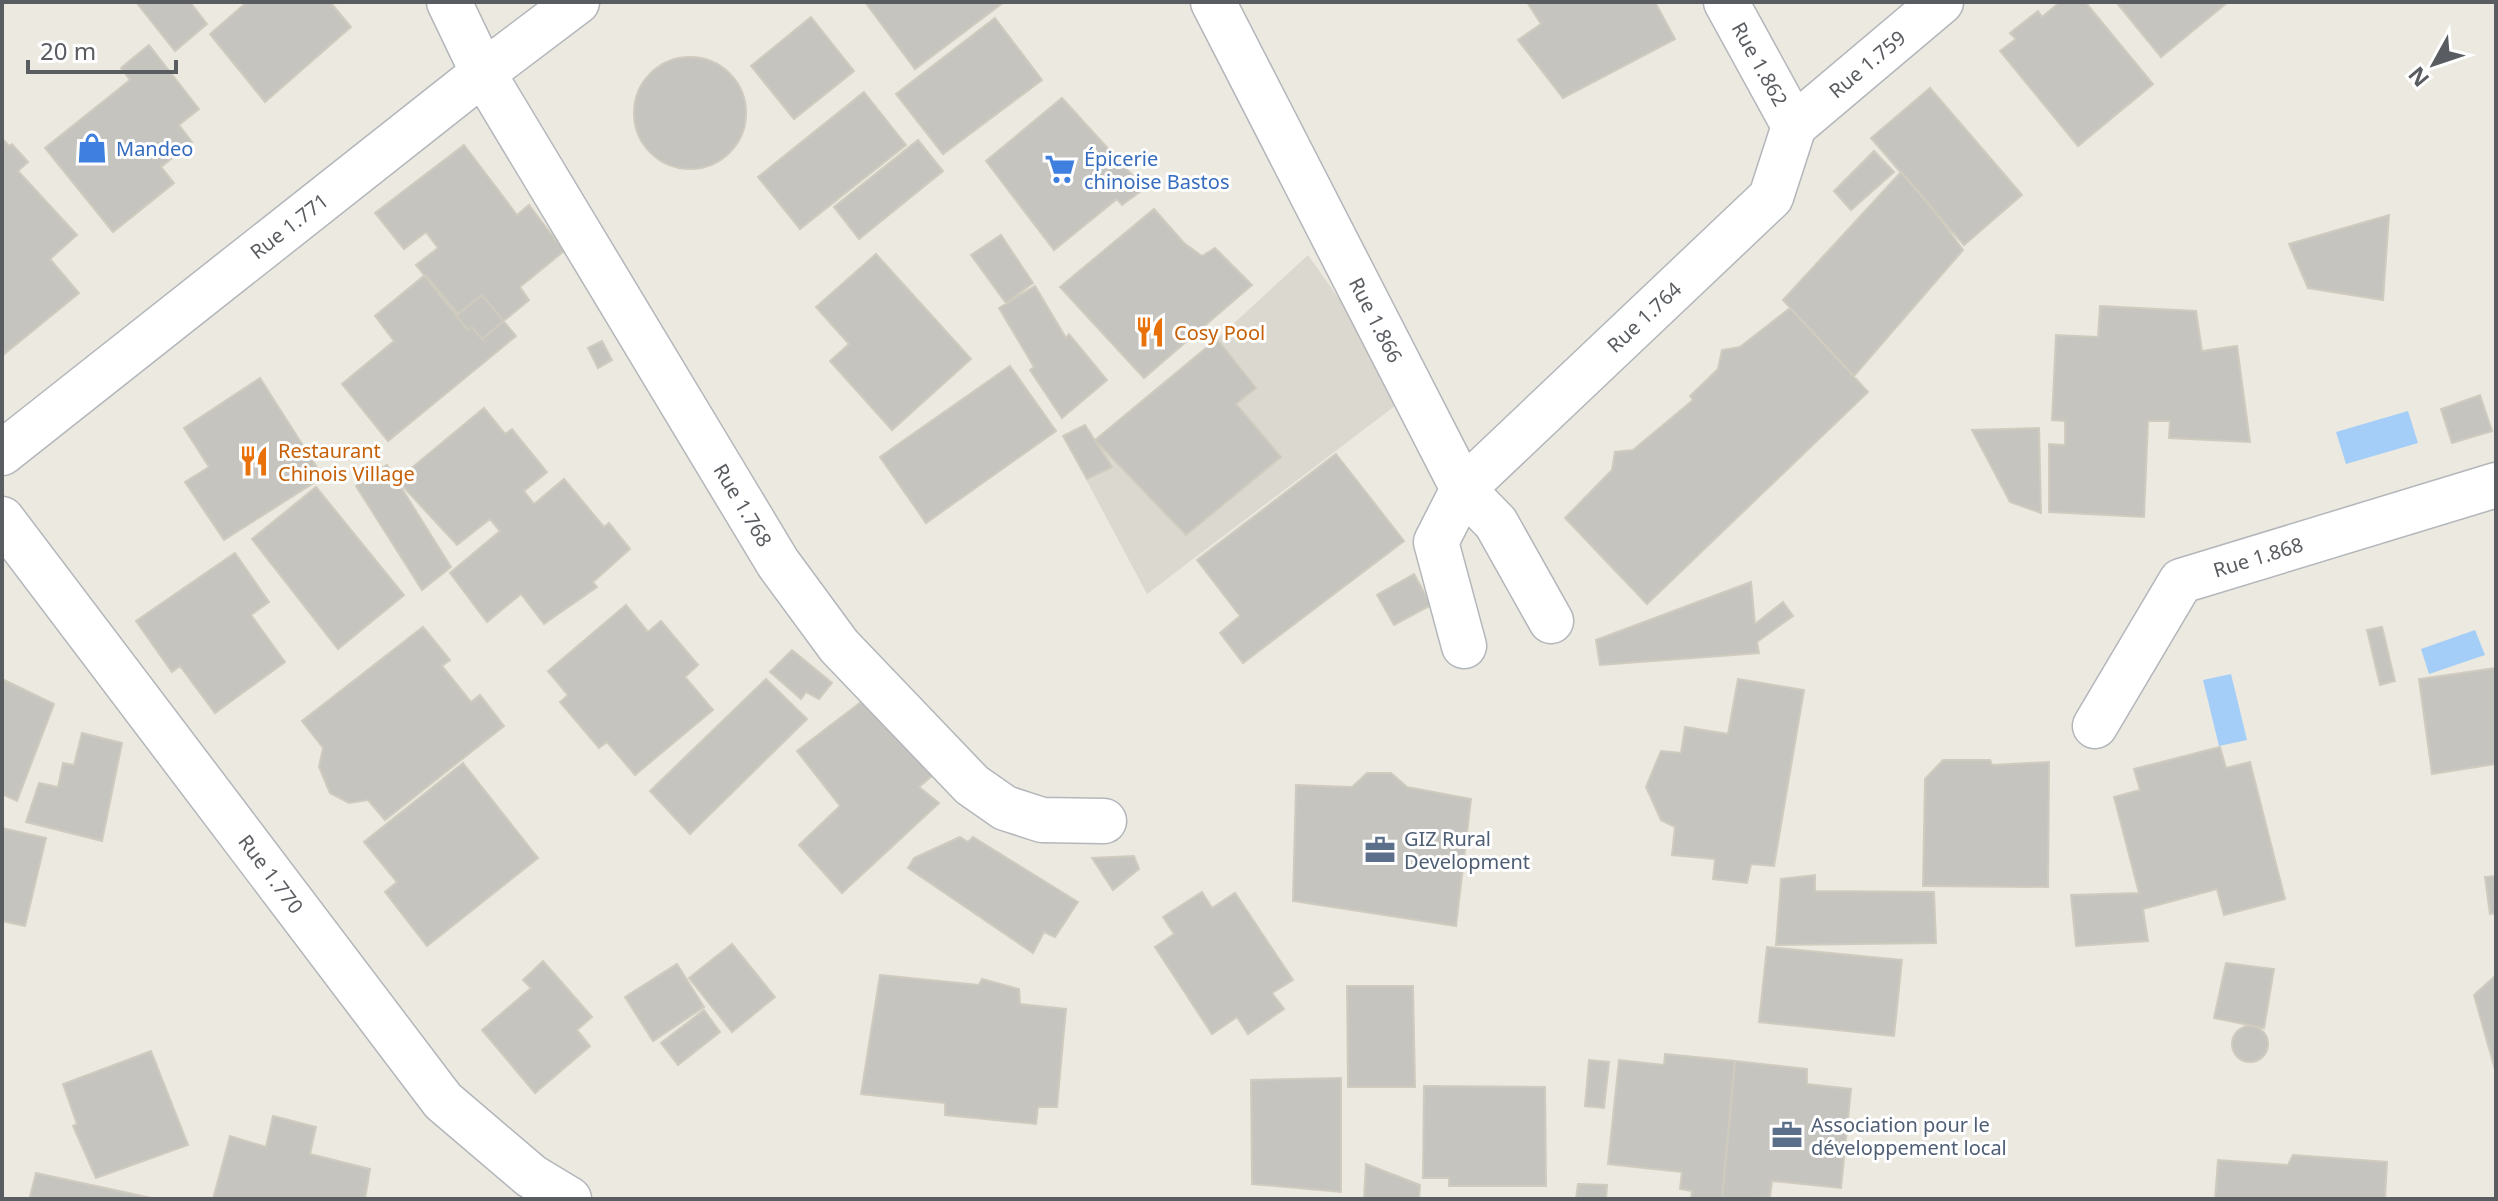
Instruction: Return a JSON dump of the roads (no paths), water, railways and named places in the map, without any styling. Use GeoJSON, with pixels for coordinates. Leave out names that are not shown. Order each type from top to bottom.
{"type":"FeatureCollection","features":[{"type":"Feature","properties":{"kind":"street","name":"Rue 1.768"},"geometry":{"type":"LineString","coordinates":[[449,2],[483,73],[778,563],[839,646],[972,785],[1005,808],[1042,820],[1104,821]]}},
{"type":"Feature","properties":{"kind":"street","name":"Rue 1.771"},"geometry":{"type":"LineString","coordinates":[[2,453],[577,2]]}},
{"type":"Feature","properties":{"kind":"street","name":"Rue 1.866"},"geometry":{"type":"LineString","coordinates":[[1213,2],[1463,489],[1496,523],[1551,621]]}},
{"type":"Feature","properties":{"kind":"street","name":"Rue 1.862"},"geometry":{"type":"LineString","coordinates":[[1726,2],[1794,126]]}},
{"type":"Feature","properties":{"kind":"street","name":"Rue 1.759"},"geometry":{"type":"LineString","coordinates":[[1794,126],[1941,2]]}},
{"type":"Feature","properties":{"kind":"street","name":"Rue 1.764"},"geometry":{"type":"LineString","coordinates":[[1463,489],[1771,197],[1794,126]]}},
{"type":"Feature","properties":{"kind":"street","name":"Rue 1.868"},"geometry":{"type":"LineString","coordinates":[[2095,726],[2181,581],[2496,485]]}},
{"type":"Feature","properties":{"kind":"street"},"geometry":{"type":"LineString","coordinates":[[1463,489],[1436,542],[1464,646]]}},
{"type":"Feature","properties":{"kind":"street","name":"Rue 1.770"},"geometry":{"type":"LineString","coordinates":[[2,519],[443,1101],[531,1176],[569,1199]]}},
{"type":"Feature","properties":{"kind":"water"},"geometry":{"type":"Polygon","coordinates":[[[2408,411],[2418,443],[2346,464],[2336,432],[2408,411]]]}},
{"type":"Feature","properties":{"kind":"water"},"geometry":{"type":"Polygon","coordinates":[[[2475,630],[2485,655],[2429,674],[2421,649],[2475,630]]]}},
{"type":"Feature","properties":{"kind":"water"},"geometry":{"type":"Polygon","coordinates":[[[2231,674],[2247,740],[2219,746],[2203,680],[2231,674]]]}},
{"type":"Feature","properties":{"kind":"place","name":"Mandeo"},"geometry":{"type":"Point","coordinates":[92,148]}},
{"type":"Feature","properties":{"kind":"place","name":"Épicerie chinoise Bastos"},"geometry":{"type":"Point","coordinates":[1060,169]}},
{"type":"Feature","properties":{"kind":"place","name":"Cosy Pool"},"geometry":{"type":"Point","coordinates":[1150,332]}},
{"type":"Feature","properties":{"kind":"place","name":"Restaurant Chinois Village"},"geometry":{"type":"Point","coordinates":[254,461]}},
{"type":"Feature","properties":{"kind":"place","name":"GIZ Rural Development"},"geometry":{"type":"Point","coordinates":[1380,850]}},
{"type":"Feature","properties":{"kind":"place","name":"Association pour le développement local"},"geometry":{"type":"Point","coordinates":[1787,1135]}}]}
